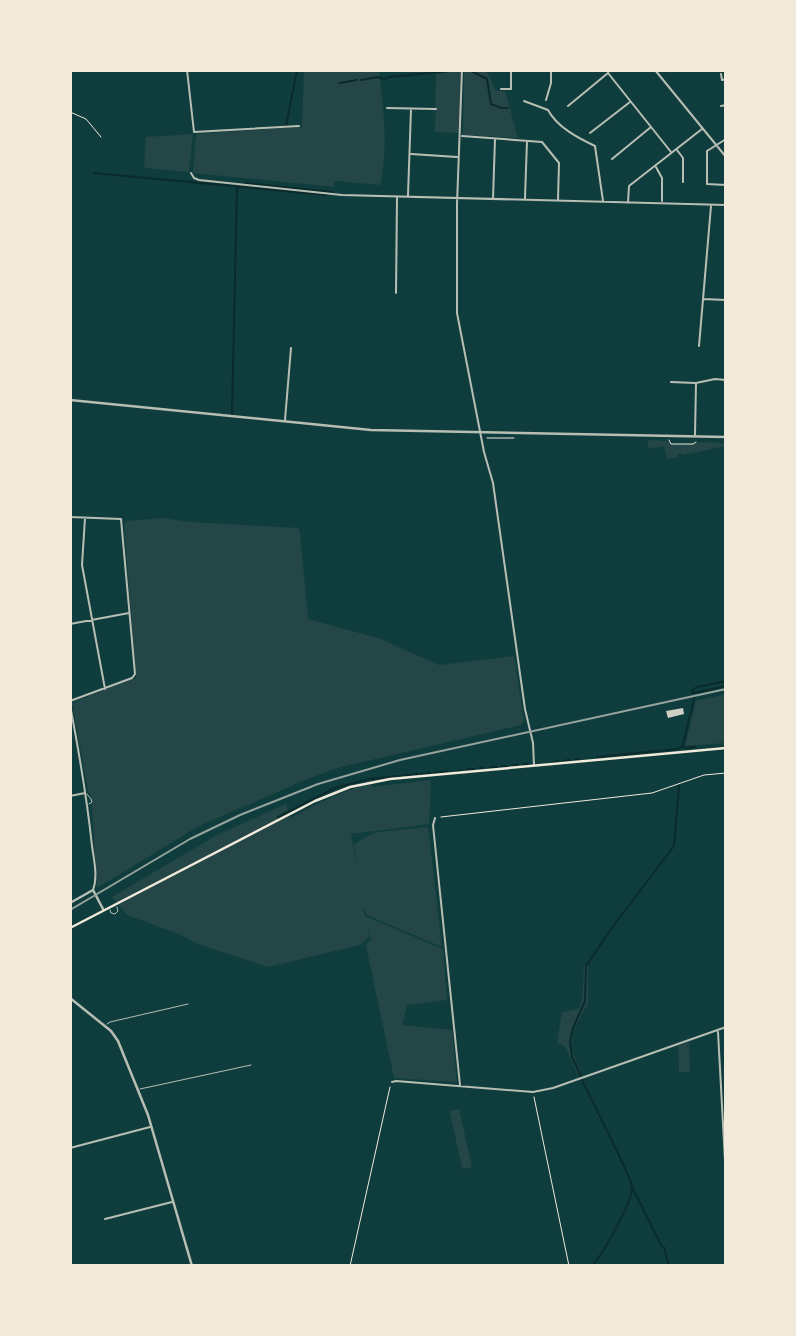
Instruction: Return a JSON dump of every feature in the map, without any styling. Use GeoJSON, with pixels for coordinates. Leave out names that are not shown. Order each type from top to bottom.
{"type":"FeatureCollection","features":[{"type":"Feature","properties":{"kind":"main road"},"geometry":{"type":"LineString","coordinates":[[70,928],[315,801],[350,787],[378,780],[726,748]]}},
{"type":"Feature","properties":{"kind":"street"},"geometry":{"type":"LineString","coordinates":[[187,70],[194,132],[299,126]]}},
{"type":"Feature","properties":{"kind":"street"},"geometry":{"type":"LineString","coordinates":[[462,70],[457,313],[493,484],[534,766]]}},
{"type":"Feature","properties":{"kind":"street"},"geometry":{"type":"LineString","coordinates":[[501,89],[511,89],[511,70]]}},
{"type":"Feature","properties":{"kind":"street"},"geometry":{"type":"LineString","coordinates":[[546,100],[551,83],[551,70]]}},
{"type":"Feature","properties":{"kind":"street"},"geometry":{"type":"LineString","coordinates":[[655,70],[726,157]]}},
{"type":"Feature","properties":{"kind":"street"},"geometry":{"type":"LineString","coordinates":[[568,106],[609,72],[672,153]]}},
{"type":"Feature","properties":{"kind":"street"},"geometry":{"type":"LineString","coordinates":[[721,74],[722,80],[726,79]]}},
{"type":"Feature","properties":{"kind":"street"},"geometry":{"type":"LineString","coordinates":[[524,101],[548,110],[558,123],[595,146],[603,202]]}},
{"type":"Feature","properties":{"kind":"street"},"geometry":{"type":"LineString","coordinates":[[590,133],[630,102]]}},
{"type":"Feature","properties":{"kind":"street"},"geometry":{"type":"LineString","coordinates":[[721,106],[726,106]]}},
{"type":"Feature","properties":{"kind":"street"},"geometry":{"type":"LineString","coordinates":[[387,108],[436,109]]}},
{"type":"Feature","properties":{"kind":"street"},"geometry":{"type":"LineString","coordinates":[[408,197],[411,109]]}},
{"type":"Feature","properties":{"kind":"street"},"geometry":{"type":"LineString","coordinates":[[612,159],[652,127]]}},
{"type":"Feature","properties":{"kind":"street"},"geometry":{"type":"LineString","coordinates":[[628,202],[629,186],[702,128]]}},
{"type":"Feature","properties":{"kind":"street"},"geometry":{"type":"LineString","coordinates":[[460,136],[542,142],[558,160],[558,201]]}},
{"type":"Feature","properties":{"kind":"street"},"geometry":{"type":"LineString","coordinates":[[493,199],[495,138]]}},
{"type":"Feature","properties":{"kind":"street"},"geometry":{"type":"LineString","coordinates":[[726,139],[707,151],[707,184],[726,185]]}},
{"type":"Feature","properties":{"kind":"street"},"geometry":{"type":"LineString","coordinates":[[525,200],[527,140]]}},
{"type":"Feature","properties":{"kind":"street"},"geometry":{"type":"LineString","coordinates":[[677,149],[683,158],[683,182]]}},
{"type":"Feature","properties":{"kind":"street"},"geometry":{"type":"LineString","coordinates":[[410,154],[460,157]]}},
{"type":"Feature","properties":{"kind":"street"},"geometry":{"type":"LineString","coordinates":[[655,166],[662,178],[662,204]]}},
{"type":"Feature","properties":{"kind":"street"},"geometry":{"type":"LineString","coordinates":[[191,173],[194,178],[203,180],[342,195],[726,205]]}},
{"type":"Feature","properties":{"kind":"street"},"geometry":{"type":"LineString","coordinates":[[396,293],[397,197]]}},
{"type":"Feature","properties":{"kind":"street"},"geometry":{"type":"LineString","coordinates":[[699,346],[711,205]]}},
{"type":"Feature","properties":{"kind":"street"},"geometry":{"type":"LineString","coordinates":[[703,299],[726,300]]}},
{"type":"Feature","properties":{"kind":"street"},"geometry":{"type":"LineString","coordinates":[[285,421],[290,348]]}},
{"type":"Feature","properties":{"kind":"street"},"geometry":{"type":"LineString","coordinates":[[671,382],[726,380]]}},
{"type":"Feature","properties":{"kind":"street"},"geometry":{"type":"LineString","coordinates":[[695,436],[696,383]]}},
{"type":"Feature","properties":{"kind":"street"},"geometry":{"type":"LineString","coordinates":[[70,400],[370,430],[726,437]]}},
{"type":"Feature","properties":{"kind":"street"},"geometry":{"type":"LineString","coordinates":[[70,516],[121,519],[135,674],[132,678],[70,703],[86,793],[95,885],[93,890],[70,903]]}},
{"type":"Feature","properties":{"kind":"street"},"geometry":{"type":"LineString","coordinates":[[85,517],[82,565],[105,689]]}},
{"type":"Feature","properties":{"kind":"street"},"geometry":{"type":"LineString","coordinates":[[70,624],[130,613]]}},
{"type":"Feature","properties":{"kind":"street"},"geometry":{"type":"LineString","coordinates":[[70,796],[86,793]]}},
{"type":"Feature","properties":{"kind":"street"},"geometry":{"type":"LineString","coordinates":[[435,818],[433,825],[460,1086]]}},
{"type":"Feature","properties":{"kind":"street"},"geometry":{"type":"LineString","coordinates":[[93,890],[104,910]]}},
{"type":"Feature","properties":{"kind":"street"},"geometry":{"type":"LineString","coordinates":[[70,998],[114,1033],[118,1041],[151,1126],[192,1266]]}},
{"type":"Feature","properties":{"kind":"street"},"geometry":{"type":"LineString","coordinates":[[392,1082],[533,1092],[553,1088],[726,1027]]}},
{"type":"Feature","properties":{"kind":"street"},"geometry":{"type":"LineString","coordinates":[[718,1031],[726,1179]]}},
{"type":"Feature","properties":{"kind":"street"},"geometry":{"type":"LineString","coordinates":[[70,1148],[151,1126]]}},
{"type":"Feature","properties":{"kind":"street"},"geometry":{"type":"LineString","coordinates":[[105,1219],[173,1201]]}},
{"type":"Feature","properties":{"kind":"lane"},"geometry":{"type":"LineString","coordinates":[[109,908],[111,913],[116,913],[118,910],[115,904]]}},
{"type":"Feature","properties":{"kind":"lane"},"geometry":{"type":"LineString","coordinates":[[105,1026],[110,1022],[188,1004]]}},
{"type":"Feature","properties":{"kind":"lane"},"geometry":{"type":"LineString","coordinates":[[138,1090],[251,1065]]}},
{"type":"Feature","properties":{"kind":"path"},"geometry":{"type":"LineString","coordinates":[[70,112],[86,119],[102,137]]}},
{"type":"Feature","properties":{"kind":"path"},"geometry":{"type":"LineString","coordinates":[[482,438],[514,438]]}},
{"type":"Feature","properties":{"kind":"path"},"geometry":{"type":"LineString","coordinates":[[668,440],[671,444],[693,444],[697,441]]}},
{"type":"Feature","properties":{"kind":"path"},"geometry":{"type":"LineString","coordinates":[[435,818],[652,793],[704,775],[726,773]]}},
{"type":"Feature","properties":{"kind":"path"},"geometry":{"type":"LineString","coordinates":[[350,1266],[392,1082]]}},
{"type":"Feature","properties":{"kind":"path"},"geometry":{"type":"LineString","coordinates":[[533,1092],[569,1266]]}},
{"type":"Feature","properties":{"kind":"shaded area"},"geometry":{"type":"Polygon","coordinates":[[[304,70],[379,70],[385,142],[380,185],[337,181],[334,187],[193,173],[196,134],[302,127],[304,70]]]}},
{"type":"Feature","properties":{"kind":"shaded area"},"geometry":{"type":"Polygon","coordinates":[[[464,70],[486,70],[496,91],[505,91],[518,138],[463,135],[464,70]]]}},
{"type":"Feature","properties":{"kind":"shaded area"},"geometry":{"type":"Polygon","coordinates":[[[461,71],[460,133],[435,132],[436,74],[461,71]]]}},
{"type":"Feature","properties":{"kind":"shaded area"},"geometry":{"type":"Polygon","coordinates":[[[193,134],[189,172],[144,168],[146,137],[193,134]]]}},
{"type":"Feature","properties":{"kind":"shaded area"},"geometry":{"type":"Polygon","coordinates":[[[649,440],[668,441],[671,445],[697,442],[726,443],[726,446],[683,455],[681,453],[677,454],[678,457],[667,459],[664,446],[649,449],[649,440]]]}},
{"type":"Feature","properties":{"kind":"shaded area"},"geometry":{"type":"Polygon","coordinates":[[[163,518],[298,528],[308,619],[378,638],[439,665],[514,656],[524,721],[521,725],[337,768],[305,780],[199,826],[97,888],[91,795],[88,791],[72,703],[136,677],[124,525],[127,521],[163,518]]]}},
{"type":"Feature","properties":{"kind":"shaded area"},"geometry":{"type":"Polygon","coordinates":[[[726,694],[726,743],[685,746],[696,701],[726,694]]]}},
{"type":"Feature","properties":{"kind":"shaded area"},"geometry":{"type":"Polygon","coordinates":[[[431,780],[429,824],[351,834],[358,872],[354,845],[365,837],[379,832],[428,827],[442,947],[367,915],[363,907],[365,916],[443,949],[447,1000],[407,1005],[402,1025],[452,1030],[457,1082],[394,1078],[366,945],[371,939],[368,927],[369,937],[360,945],[268,967],[198,944],[127,915],[112,897],[217,835],[286,804],[291,818],[361,786],[431,780]]]}},
{"type":"Feature","properties":{"kind":"shaded area"},"geometry":{"type":"Polygon","coordinates":[[[588,965],[588,1003],[574,1029],[571,1048],[581,1073],[578,1074],[565,1047],[557,1042],[562,1012],[576,1010],[581,1005],[584,966],[588,965]]]}},
{"type":"Feature","properties":{"kind":"shaded area"},"geometry":{"type":"Polygon","coordinates":[[[689,1042],[690,1072],[679,1072],[678,1046],[689,1042]]]}},
{"type":"Feature","properties":{"kind":"shaded area"},"geometry":{"type":"Polygon","coordinates":[[[459,1109],[472,1167],[462,1169],[450,1111],[459,1109]]]}},
{"type":"Feature","properties":{"kind":"building"},"geometry":{"type":"Polygon","coordinates":[[[683,708],[684,714],[668,718],[666,711],[683,708]]]}},
{"type":"Feature","properties":{"kind":"waterway"},"geometry":{"type":"LineString","coordinates":[[286,126],[297,70]]}},
{"type":"Feature","properties":{"kind":"waterway"},"geometry":{"type":"LineString","coordinates":[[361,80],[460,70]]}},
{"type":"Feature","properties":{"kind":"waterway"},"geometry":{"type":"LineString","coordinates":[[469,70],[487,79],[491,104],[508,108]]}},
{"type":"Feature","properties":{"kind":"waterway"},"geometry":{"type":"LineString","coordinates":[[340,83],[357,80]]}},
{"type":"Feature","properties":{"kind":"waterway"},"geometry":{"type":"LineString","coordinates":[[94,173],[326,195]]}},
{"type":"Feature","properties":{"kind":"waterway"},"geometry":{"type":"LineString","coordinates":[[245,183],[332,192]]}},
{"type":"Feature","properties":{"kind":"waterway"},"geometry":{"type":"LineString","coordinates":[[232,414],[237,187]]}},
{"type":"Feature","properties":{"kind":"waterway"},"geometry":{"type":"LineString","coordinates":[[693,693],[692,690],[697,687],[726,681]]}},
{"type":"Feature","properties":{"kind":"waterway"},"geometry":{"type":"LineString","coordinates":[[694,693],[726,686]]}},
{"type":"Feature","properties":{"kind":"waterway"},"geometry":{"type":"LineString","coordinates":[[691,713],[694,698]]}},
{"type":"Feature","properties":{"kind":"waterway"},"geometry":{"type":"LineString","coordinates":[[683,745],[690,715]]}},
{"type":"Feature","properties":{"kind":"waterway"},"geometry":{"type":"LineString","coordinates":[[597,757],[678,749],[682,746],[696,747]]}},
{"type":"Feature","properties":{"kind":"waterway"},"geometry":{"type":"LineString","coordinates":[[563,761],[569,760]]}},
{"type":"Feature","properties":{"kind":"waterway"},"geometry":{"type":"LineString","coordinates":[[553,762],[558,761]]}},
{"type":"Feature","properties":{"kind":"waterway"},"geometry":{"type":"LineString","coordinates":[[523,764],[528,764]]}},
{"type":"Feature","properties":{"kind":"waterway"},"geometry":{"type":"LineString","coordinates":[[512,765],[518,765]]}},
{"type":"Feature","properties":{"kind":"waterway"},"geometry":{"type":"LineString","coordinates":[[490,767],[497,767]]}},
{"type":"Feature","properties":{"kind":"waterway"},"geometry":{"type":"LineString","coordinates":[[467,769],[474,769]]}},
{"type":"Feature","properties":{"kind":"waterway"},"geometry":{"type":"LineString","coordinates":[[456,771],[461,770]]}},
{"type":"Feature","properties":{"kind":"waterway"},"geometry":{"type":"LineString","coordinates":[[440,772],[447,771]]}},
{"type":"Feature","properties":{"kind":"waterway"},"geometry":{"type":"LineString","coordinates":[[421,774],[430,773]]}},
{"type":"Feature","properties":{"kind":"waterway"},"geometry":{"type":"LineString","coordinates":[[404,775],[412,775]]}},
{"type":"Feature","properties":{"kind":"waterway"},"geometry":{"type":"LineString","coordinates":[[278,817],[335,788],[369,779],[401,776]]}},
{"type":"Feature","properties":{"kind":"waterway"},"geometry":{"type":"LineString","coordinates":[[581,1076],[572,1057],[570,1042],[585,1001],[586,966],[674,846],[679,786]]}},
{"type":"Feature","properties":{"kind":"waterway"},"geometry":{"type":"LineString","coordinates":[[582,1080],[625,1168],[632,1189],[616,1229],[592,1266]]}},
{"type":"Feature","properties":{"kind":"waterway"},"geometry":{"type":"LineString","coordinates":[[633,1189],[664,1247],[669,1266]]}},
{"type":"Feature","properties":{"kind":"railway"},"geometry":{"type":"LineString","coordinates":[[70,910],[190,839],[240,815],[318,784],[400,760],[726,689]]}}]}
